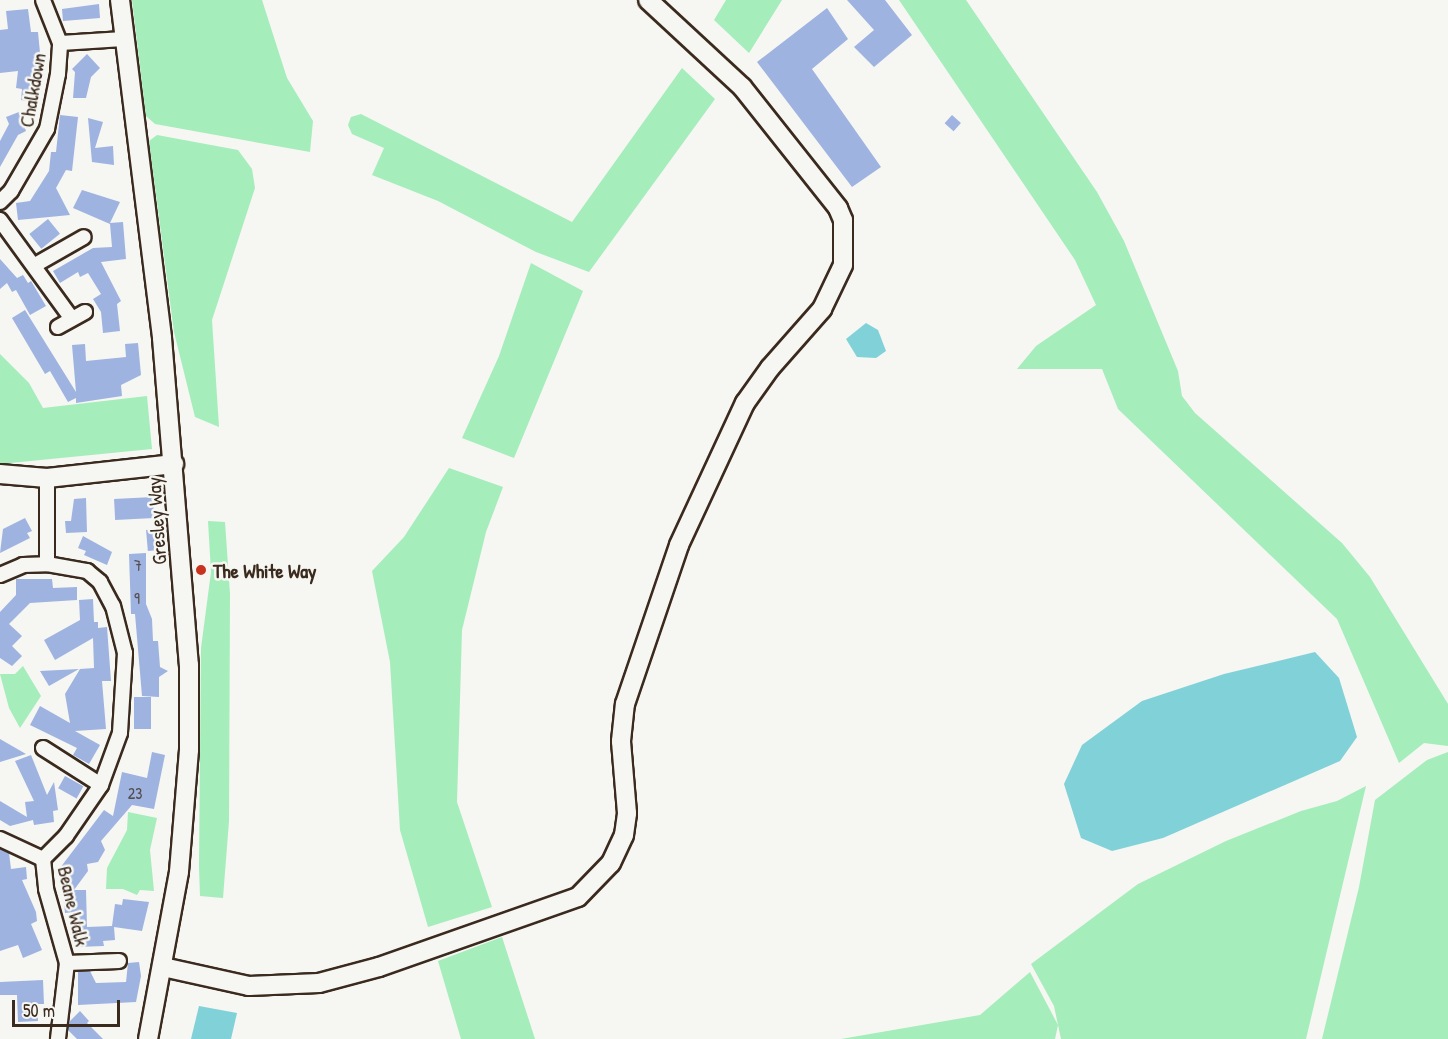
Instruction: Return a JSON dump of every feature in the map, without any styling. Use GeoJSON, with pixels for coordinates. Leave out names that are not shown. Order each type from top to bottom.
{"type":"FeatureCollection","features":[{"type":"Feature","properties":{"kind":"street","name":"Chalkdown"},"geometry":{"type":"LineString","coordinates":[[0,202],[11,191],[47,129],[58,74],[60,43],[43,0]]}},
{"type":"Feature","properties":{"kind":"street","name":"Gresley Way"},"geometry":{"type":"LineString","coordinates":[[120,0],[174,464],[189,665],[189,750],[179,872],[148,1039]]}},
{"type":"Feature","properties":{"kind":"street"},"geometry":{"type":"LineString","coordinates":[[163,967],[249,986],[319,983],[379,967],[578,897],[611,863],[624,835],[627,813],[621,741],[625,704],[679,545],[745,403],[770,368],[822,309],[843,265],[843,220],[837,208],[742,87],[648,0]]}},
{"type":"Feature","properties":{"kind":"street","name":"Chalkdown"},"geometry":{"type":"LineString","coordinates":[[60,43],[124,39]]}},
{"type":"Feature","properties":{"kind":"street"},"geometry":{"type":"LineString","coordinates":[[0,220],[72,319]]}},
{"type":"Feature","properties":{"kind":"street"},"geometry":{"type":"LineString","coordinates":[[34,265],[79,235]]}},
{"type":"Feature","properties":{"kind":"street"},"geometry":{"type":"LineString","coordinates":[[58,327],[85,312]]}},
{"type":"Feature","properties":{"kind":"street"},"geometry":{"type":"LineString","coordinates":[[0,474],[47,478],[174,464]]}},
{"type":"Feature","properties":{"kind":"street"},"geometry":{"type":"LineString","coordinates":[[47,478],[47,564]]}},
{"type":"Feature","properties":{"kind":"street"},"geometry":{"type":"LineString","coordinates":[[0,575],[23,566],[72,565],[100,582],[121,632],[125,653],[120,733],[101,785],[66,836],[43,859],[0,839]]}},
{"type":"Feature","properties":{"kind":"street"},"geometry":{"type":"LineString","coordinates":[[43,748],[101,785]]}},
{"type":"Feature","properties":{"kind":"street","name":"Beane Walk"},"geometry":{"type":"LineString","coordinates":[[43,859],[46,889],[67,963],[58,1039]]}},
{"type":"Feature","properties":{"kind":"street","name":"Beane Walk"},"geometry":{"type":"LineString","coordinates":[[67,963],[118,961]]}},
{"type":"Feature","properties":{"kind":"green space"},"geometry":{"type":"Polygon","coordinates":[[[132,0],[262,0],[287,78],[313,121],[310,152],[155,124],[146,116],[132,0]]]}},
{"type":"Feature","properties":{"kind":"green space"},"geometry":{"type":"Polygon","coordinates":[[[726,0],[782,0],[749,53],[714,20],[726,0]]]}},
{"type":"Feature","properties":{"kind":"green space"},"geometry":{"type":"Polygon","coordinates":[[[899,0],[966,0],[1097,192],[1124,241],[1178,371],[1182,396],[1195,413],[1342,543],[1370,577],[1448,704],[1448,746],[1424,743],[1399,763],[1337,619],[1118,409],[1102,369],[1017,369],[1036,346],[1096,305],[1075,260],[899,0]]]}},
{"type":"Feature","properties":{"kind":"green space"},"geometry":{"type":"Polygon","coordinates":[[[682,68],[715,99],[589,272],[536,252],[438,201],[372,175],[384,148],[352,134],[348,125],[351,117],[361,114],[572,222],[682,68]]]}},
{"type":"Feature","properties":{"kind":"green space"},"geometry":{"type":"Polygon","coordinates":[[[157,135],[238,150],[252,169],[255,188],[212,320],[219,427],[195,417],[174,332],[149,141],[157,135]]]}},
{"type":"Feature","properties":{"kind":"green space"},"geometry":{"type":"Polygon","coordinates":[[[531,263],[583,291],[514,458],[462,438],[499,356],[531,263]]]}},
{"type":"Feature","properties":{"kind":"green space"},"geometry":{"type":"Polygon","coordinates":[[[0,354],[29,383],[43,408],[147,396],[152,449],[0,464],[0,354]]]}},
{"type":"Feature","properties":{"kind":"green space"},"geometry":{"type":"Polygon","coordinates":[[[449,468],[503,487],[486,532],[462,630],[457,802],[492,907],[428,927],[400,830],[390,662],[372,571],[404,537],[449,468]]]}},
{"type":"Feature","properties":{"kind":"green space"},"geometry":{"type":"Polygon","coordinates":[[[208,521],[225,522],[230,594],[229,821],[223,898],[200,896],[201,648],[211,572],[208,521]]]}},
{"type":"Feature","properties":{"kind":"green space"},"geometry":{"type":"Polygon","coordinates":[[[23,666],[41,696],[20,728],[9,708],[0,674],[15,674],[23,666]]]}},
{"type":"Feature","properties":{"kind":"green space"},"geometry":{"type":"Polygon","coordinates":[[[1448,752],[1448,1039],[1322,1039],[1359,887],[1375,800],[1427,760],[1448,752]]]}},
{"type":"Feature","properties":{"kind":"green space"},"geometry":{"type":"Polygon","coordinates":[[[1366,786],[1306,1039],[1061,1039],[1054,1006],[1031,964],[1138,884],[1226,841],[1301,811],[1337,801],[1366,786]]]}},
{"type":"Feature","properties":{"kind":"green space"},"geometry":{"type":"Polygon","coordinates":[[[128,812],[157,818],[150,850],[154,891],[140,890],[137,895],[123,889],[106,889],[107,868],[127,830],[128,812]]]}},
{"type":"Feature","properties":{"kind":"green space"},"geometry":{"type":"Polygon","coordinates":[[[502,937],[535,1039],[461,1039],[438,961],[502,937]]]}},
{"type":"Feature","properties":{"kind":"green space"},"geometry":{"type":"Polygon","coordinates":[[[1030,972],[1058,1025],[1055,1039],[841,1039],[980,1015],[1030,972]]]}},
{"type":"Feature","properties":{"kind":"water"},"geometry":{"type":"Polygon","coordinates":[[[866,323],[878,330],[886,351],[876,358],[857,357],[846,339],[866,323]]]}},
{"type":"Feature","properties":{"kind":"water"},"geometry":{"type":"Polygon","coordinates":[[[1315,652],[1339,678],[1357,737],[1340,761],[1163,838],[1112,851],[1081,838],[1064,784],[1082,745],[1142,701],[1224,674],[1315,652]]]}},
{"type":"Feature","properties":{"kind":"water"},"geometry":{"type":"Polygon","coordinates":[[[199,1006],[237,1013],[231,1039],[191,1039],[199,1006]]]}},
{"type":"Feature","properties":{"kind":"building"},"geometry":{"type":"Polygon","coordinates":[[[847,0],[885,0],[912,35],[874,67],[854,47],[874,30],[847,0]]]}},
{"type":"Feature","properties":{"kind":"building"},"geometry":{"type":"Polygon","coordinates":[[[99,4],[100,18],[63,21],[62,9],[99,4]]]}},
{"type":"Feature","properties":{"kind":"building"},"geometry":{"type":"Polygon","coordinates":[[[827,8],[848,39],[812,69],[881,167],[852,187],[757,62],[827,8]]]}},
{"type":"Feature","properties":{"kind":"building"},"geometry":{"type":"Polygon","coordinates":[[[28,9],[31,32],[38,32],[41,63],[34,102],[21,100],[22,89],[16,88],[18,71],[0,73],[0,30],[8,29],[6,11],[28,9]]]}},
{"type":"Feature","properties":{"kind":"building"},"geometry":{"type":"Polygon","coordinates":[[[87,54],[100,68],[91,77],[86,98],[73,98],[75,72],[72,69],[87,54]]]}},
{"type":"Feature","properties":{"kind":"building"},"geometry":{"type":"Polygon","coordinates":[[[19,112],[26,131],[18,135],[0,167],[0,141],[9,124],[6,117],[19,112]]]}},
{"type":"Feature","properties":{"kind":"building"},"geometry":{"type":"Polygon","coordinates":[[[60,115],[78,117],[72,171],[66,170],[56,188],[70,215],[18,220],[16,203],[30,201],[49,171],[51,152],[56,152],[60,115]]]}},
{"type":"Feature","properties":{"kind":"building"},"geometry":{"type":"Polygon","coordinates":[[[952,115],[961,123],[954,131],[945,123],[952,115]]]}},
{"type":"Feature","properties":{"kind":"building"},"geometry":{"type":"Polygon","coordinates":[[[88,118],[103,122],[95,148],[113,146],[114,165],[92,162],[88,118]]]}},
{"type":"Feature","properties":{"kind":"building"},"geometry":{"type":"Polygon","coordinates":[[[82,190],[120,202],[110,223],[123,222],[126,259],[101,262],[121,301],[117,304],[120,331],[103,333],[101,312],[93,299],[101,294],[88,273],[80,277],[78,272],[60,283],[53,271],[93,248],[112,247],[110,224],[73,208],[82,190]]]}},
{"type":"Feature","properties":{"kind":"building"},"geometry":{"type":"Polygon","coordinates":[[[48,219],[60,234],[41,249],[29,234],[48,219]]]}},
{"type":"Feature","properties":{"kind":"building"},"geometry":{"type":"Polygon","coordinates":[[[0,259],[17,278],[23,275],[28,283],[31,281],[46,306],[30,315],[16,290],[12,292],[7,283],[0,289],[0,259]]]}},
{"type":"Feature","properties":{"kind":"building"},"geometry":{"type":"Polygon","coordinates":[[[25,310],[76,392],[72,345],[85,344],[86,361],[126,357],[125,344],[138,343],[141,375],[121,385],[122,396],[76,403],[76,398],[68,402],[50,371],[45,374],[12,318],[25,310]]]}},
{"type":"Feature","properties":{"kind":"building"},"geometry":{"type":"Polygon","coordinates":[[[153,497],[154,518],[115,520],[114,499],[153,497]]]}},
{"type":"Feature","properties":{"kind":"building"},"geometry":{"type":"Polygon","coordinates":[[[86,498],[87,532],[66,533],[65,521],[71,521],[74,499],[86,498]]]}},
{"type":"Feature","properties":{"kind":"building"},"geometry":{"type":"Polygon","coordinates":[[[25,518],[32,531],[27,533],[30,538],[0,553],[3,529],[25,518]]]}},
{"type":"Feature","properties":{"kind":"building"},"geometry":{"type":"Polygon","coordinates":[[[157,529],[159,550],[148,551],[146,530],[157,529]]]}},
{"type":"Feature","properties":{"kind":"building"},"geometry":{"type":"Polygon","coordinates":[[[83,536],[112,552],[107,565],[84,555],[86,551],[78,548],[83,536]]]}},
{"type":"Feature","properties":{"kind":"building"},"geometry":{"type":"Polygon","coordinates":[[[146,553],[146,604],[152,619],[153,641],[158,641],[160,667],[168,671],[159,677],[159,697],[142,696],[135,614],[131,614],[129,554],[146,553]]]}},
{"type":"Feature","properties":{"kind":"building"},"geometry":{"type":"Polygon","coordinates":[[[16,579],[52,579],[53,588],[77,587],[77,600],[30,603],[9,624],[22,636],[12,646],[22,656],[12,666],[0,658],[0,612],[16,595],[16,579]]]}},
{"type":"Feature","properties":{"kind":"building"},"geometry":{"type":"Polygon","coordinates":[[[93,599],[94,622],[98,622],[98,628],[107,627],[111,681],[102,681],[106,729],[75,731],[100,745],[89,764],[73,755],[77,748],[30,725],[40,706],[70,723],[65,694],[80,669],[94,668],[93,638],[55,660],[44,640],[80,620],[79,600],[93,599]]]}},
{"type":"Feature","properties":{"kind":"building"},"geometry":{"type":"Polygon","coordinates":[[[79,669],[49,686],[40,671],[79,669]]]}},
{"type":"Feature","properties":{"kind":"building"},"geometry":{"type":"Polygon","coordinates":[[[134,697],[151,697],[151,729],[134,729],[134,697]]]}},
{"type":"Feature","properties":{"kind":"building"},"geometry":{"type":"Polygon","coordinates":[[[0,739],[26,754],[0,762],[0,739]]]}},
{"type":"Feature","properties":{"kind":"building"},"geometry":{"type":"Polygon","coordinates":[[[152,752],[165,755],[154,809],[132,805],[101,841],[105,850],[98,862],[87,864],[88,871],[74,890],[86,890],[87,927],[112,926],[115,904],[122,905],[123,899],[149,902],[142,931],[114,927],[115,940],[103,941],[104,946],[76,947],[74,912],[65,913],[61,874],[64,870],[60,868],[104,810],[113,816],[122,772],[147,778],[152,752]]]}},
{"type":"Feature","properties":{"kind":"building"},"geometry":{"type":"Polygon","coordinates":[[[31,755],[47,795],[54,782],[58,810],[53,811],[54,822],[34,825],[33,820],[10,826],[0,820],[0,801],[27,817],[25,802],[34,801],[15,761],[31,755]]]}},
{"type":"Feature","properties":{"kind":"building"},"geometry":{"type":"Polygon","coordinates":[[[65,776],[83,786],[77,798],[58,788],[65,776]]]}},
{"type":"Feature","properties":{"kind":"building"},"geometry":{"type":"Polygon","coordinates":[[[0,849],[9,853],[11,869],[26,867],[27,879],[22,880],[36,912],[37,921],[31,924],[42,950],[23,958],[18,945],[0,951],[0,849]]]}},
{"type":"Feature","properties":{"kind":"building"},"geometry":{"type":"Polygon","coordinates":[[[139,962],[141,976],[136,1002],[78,1005],[78,972],[90,971],[96,983],[126,982],[128,963],[139,962]]]}},
{"type":"Feature","properties":{"kind":"building"},"geometry":{"type":"Polygon","coordinates":[[[43,980],[44,1004],[37,1004],[38,1021],[18,1022],[17,995],[0,995],[0,982],[43,980]]]}},
{"type":"Feature","properties":{"kind":"building"},"geometry":{"type":"Polygon","coordinates":[[[80,1011],[89,1021],[87,1023],[103,1039],[77,1039],[68,1030],[69,1022],[80,1011]]]}},
{"type":"Feature","properties":{"kind":"place","name":"The White Way"},"geometry":{"type":"Point","coordinates":[201,570]}}]}
